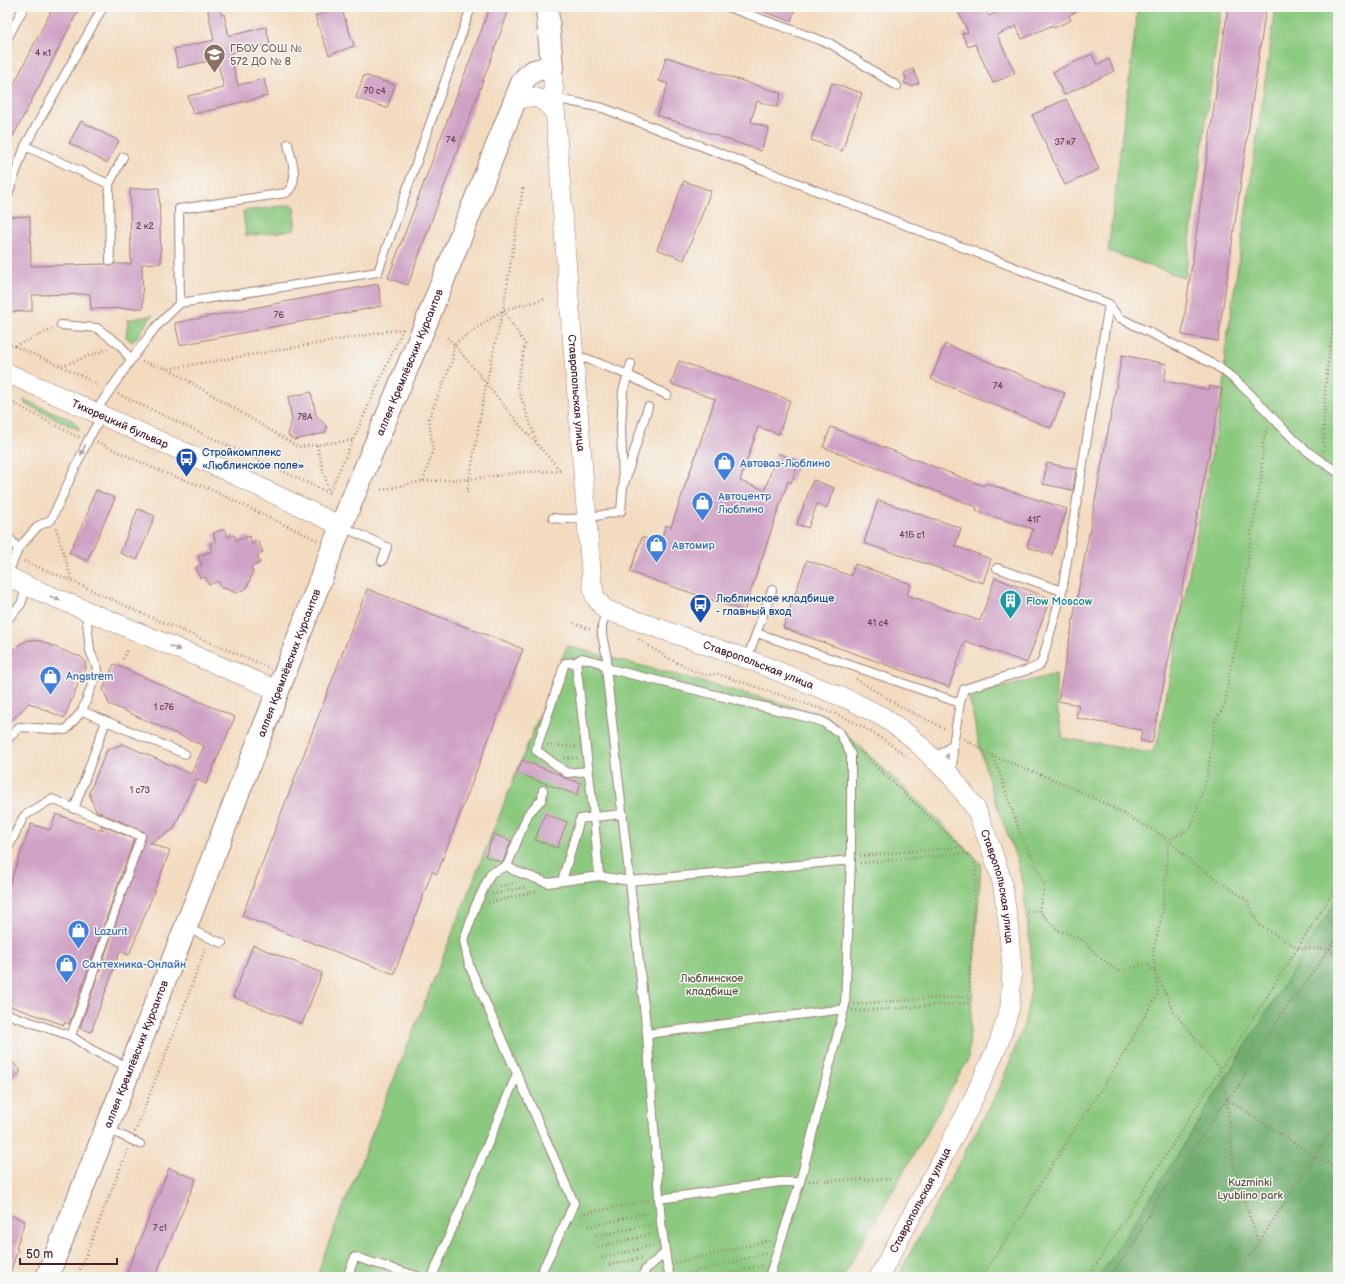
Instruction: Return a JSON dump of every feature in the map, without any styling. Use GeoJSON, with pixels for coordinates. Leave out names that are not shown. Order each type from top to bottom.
{"type":"FeatureCollection","features":[{"type":"Feature","properties":{"kind":"main road","name":"Ставропольская улица"},"geometry":{"type":"LineString","coordinates":[[547,15],[552,68]]}},
{"type":"Feature","properties":{"kind":"main road"},"geometry":{"type":"LineString","coordinates":[[522,82],[547,15]]}},
{"type":"Feature","properties":{"kind":"main road","name":"аллея Кремлёвских Курсантов"},"geometry":{"type":"LineString","coordinates":[[46,1277],[186,928],[341,526],[426,323],[522,82],[526,76],[538,69],[552,68]]}},
{"type":"Feature","properties":{"kind":"street","name":"Ставропольская улица"},"geometry":{"type":"LineString","coordinates":[[552,68],[586,518],[592,583],[595,596],[606,610],[620,616],[747,660],[852,701],[884,717],[910,736],[935,758],[952,777],[976,809],[1002,881],[1008,922],[1012,968],[1010,1008],[999,1043],[969,1108],[879,1277]]}},
{"type":"Feature","properties":{"kind":"street"},"geometry":{"type":"LineString","coordinates":[[514,103],[526,97],[533,97],[540,98],[555,106]]}},
{"type":"Feature","properties":{"kind":"street","name":"Тихорецкий бульвар"},"geometry":{"type":"LineString","coordinates":[[7,373],[222,469],[341,526]]}},
{"type":"Feature","properties":{"kind":"street"},"geometry":{"type":"LineString","coordinates":[[9,570],[27,586],[278,691]]}},
{"type":"Feature","properties":{"kind":"lane"},"geometry":{"type":"LineString","coordinates":[[7,39],[24,7]]}},
{"type":"Feature","properties":{"kind":"lane"},"geometry":{"type":"LineString","coordinates":[[7,197],[25,146],[103,7]]}},
{"type":"Feature","properties":{"kind":"lane"},"geometry":{"type":"LineString","coordinates":[[9,570],[18,549],[38,526],[51,520],[110,390],[154,329],[180,303],[378,272],[471,7]]}},
{"type":"Feature","properties":{"kind":"lane"},"geometry":{"type":"LineString","coordinates":[[728,7],[831,44],[897,86]]}},
{"type":"Feature","properties":{"kind":"lane"},"geometry":{"type":"LineString","coordinates":[[555,106],[591,109],[603,108],[1109,304],[1118,317],[1215,365],[1224,371],[1246,388],[1300,446],[1338,472]]}},
{"type":"Feature","properties":{"kind":"lane"},"geometry":{"type":"LineString","coordinates":[[180,303],[179,209],[286,193],[290,190],[295,177],[288,144]]}},
{"type":"Feature","properties":{"kind":"lane"},"geometry":{"type":"LineString","coordinates":[[25,146],[109,184]]}},
{"type":"Feature","properties":{"kind":"lane"},"geometry":{"type":"LineString","coordinates":[[110,261],[109,184],[123,157]]}},
{"type":"Feature","properties":{"kind":"lane"},"geometry":{"type":"LineString","coordinates":[[952,777],[953,745],[960,703],[964,689],[1028,670],[1040,665],[1044,658],[1062,591],[1109,304]]}},
{"type":"Feature","properties":{"kind":"lane"},"geometry":{"type":"LineString","coordinates":[[61,325],[97,328],[120,345],[131,360]]}},
{"type":"Feature","properties":{"kind":"lane"},"geometry":{"type":"LineString","coordinates":[[574,361],[585,358],[628,375],[667,395]]}},
{"type":"Feature","properties":{"kind":"lane"},"geometry":{"type":"LineString","coordinates":[[553,518],[565,520],[586,518],[621,511],[623,487],[621,428],[623,392],[631,364]]}},
{"type":"Feature","properties":{"kind":"lane"},"geometry":{"type":"LineString","coordinates":[[623,487],[648,407]]}},
{"type":"Feature","properties":{"kind":"lane"},"geometry":{"type":"LineString","coordinates":[[341,526],[387,547],[382,561]]}},
{"type":"Feature","properties":{"kind":"lane"},"geometry":{"type":"LineString","coordinates":[[7,535],[18,549]]}},
{"type":"Feature","properties":{"kind":"lane"},"geometry":{"type":"LineString","coordinates":[[997,568],[1062,591]]}},
{"type":"Feature","properties":{"kind":"lane"},"geometry":{"type":"LineString","coordinates":[[7,620],[21,604],[27,586]]}},
{"type":"Feature","properties":{"kind":"lane"},"geometry":{"type":"LineString","coordinates":[[747,660],[772,590]]}},
{"type":"Feature","properties":{"kind":"lane"},"geometry":{"type":"LineString","coordinates":[[7,740],[19,727],[66,730],[82,711],[98,670],[90,651],[86,610]]}},
{"type":"Feature","properties":{"kind":"lane"},"geometry":{"type":"LineString","coordinates":[[606,610],[602,626],[602,635],[607,658],[606,668],[648,1034],[661,1222],[670,1277]]}},
{"type":"Feature","properties":{"kind":"lane"},"geometry":{"type":"LineString","coordinates":[[757,634],[960,703]]}},
{"type":"Feature","properties":{"kind":"lane"},"geometry":{"type":"LineString","coordinates":[[589,771],[567,773],[536,750],[565,662],[576,662],[582,658],[601,663],[606,668],[821,721],[840,733],[851,755],[851,860],[845,1007],[800,1182],[769,1277]]}},
{"type":"Feature","properties":{"kind":"lane"},"geometry":{"type":"LineString","coordinates":[[576,662],[588,758],[599,876]]}},
{"type":"Feature","properties":{"kind":"lane"},"geometry":{"type":"LineString","coordinates":[[82,711],[185,754]]}},
{"type":"Feature","properties":{"kind":"lane"},"geometry":{"type":"LineString","coordinates":[[74,808],[106,721]]}},
{"type":"Feature","properties":{"kind":"lane"},"geometry":{"type":"LineString","coordinates":[[935,758],[953,745]]}},
{"type":"Feature","properties":{"kind":"lane"},"geometry":{"type":"LineString","coordinates":[[539,1277],[574,1203],[469,965],[464,940],[475,907],[491,873],[507,866],[528,814],[542,799],[544,790]]}},
{"type":"Feature","properties":{"kind":"lane"},"geometry":{"type":"LineString","coordinates":[[7,850],[24,816],[52,799],[141,836],[71,1036]]}},
{"type":"Feature","properties":{"kind":"lane"},"geometry":{"type":"LineString","coordinates":[[562,881],[580,819],[623,814]]}},
{"type":"Feature","properties":{"kind":"lane"},"geometry":{"type":"LineString","coordinates":[[507,866],[515,871],[548,883],[599,876],[630,881],[851,860]]}},
{"type":"Feature","properties":{"kind":"lane"},"geometry":{"type":"LineString","coordinates":[[186,928],[222,943]]}},
{"type":"Feature","properties":{"kind":"lane"},"geometry":{"type":"LineString","coordinates":[[648,1034],[845,1007]]}},
{"type":"Feature","properties":{"kind":"lane"},"geometry":{"type":"LineString","coordinates":[[7,1014],[71,1036],[92,1050],[130,1069]]}},
{"type":"Feature","properties":{"kind":"lane"},"geometry":{"type":"LineString","coordinates":[[432,1277],[517,1074]]}},
{"type":"Feature","properties":{"kind":"lane"},"geometry":{"type":"LineString","coordinates":[[106,1129],[140,1144]]}},
{"type":"Feature","properties":{"kind":"lane"},"geometry":{"type":"LineString","coordinates":[[659,1199],[780,1182],[800,1182]]}},
{"type":"Feature","properties":{"kind":"lane"},"geometry":{"type":"LineString","coordinates":[[642,1277],[646,1269],[665,1253]]}},
{"type":"Feature","properties":{"kind":"lane"},"geometry":{"type":"LineString","coordinates":[[346,1277],[354,1257],[420,1277]]}},
{"type":"Feature","properties":{"kind":"path"},"geometry":{"type":"LineString","coordinates":[[7,14],[11,7]]}},
{"type":"Feature","properties":{"kind":"path"},"geometry":{"type":"LineString","coordinates":[[467,493],[471,478],[486,384],[503,310],[523,188]]}},
{"type":"Feature","properties":{"kind":"path"},"geometry":{"type":"LineString","coordinates":[[1324,463],[1323,431],[1326,379],[1335,320],[1338,288]]}},
{"type":"Feature","properties":{"kind":"path"},"geometry":{"type":"LineString","coordinates":[[423,481],[433,451],[429,418],[452,362],[454,344],[503,310],[545,299]]}},
{"type":"Feature","properties":{"kind":"path"},"geometry":{"type":"LineString","coordinates":[[503,310],[525,344],[517,385],[538,445]]}},
{"type":"Feature","properties":{"kind":"path"},"geometry":{"type":"LineString","coordinates":[[15,346],[61,325]]}},
{"type":"Feature","properties":{"kind":"path"},"geometry":{"type":"LineString","coordinates":[[168,369],[403,329],[330,493]]}},
{"type":"Feature","properties":{"kind":"path"},"geometry":{"type":"LineString","coordinates":[[381,490],[423,481],[471,478],[523,472],[561,471],[486,384],[454,344],[445,336]]}},
{"type":"Feature","properties":{"kind":"path"},"geometry":{"type":"LineString","coordinates":[[7,343],[61,366],[330,493]]}},
{"type":"Feature","properties":{"kind":"path"},"geometry":{"type":"LineString","coordinates":[[61,366],[120,345]]}},
{"type":"Feature","properties":{"kind":"path"},"geometry":{"type":"LineString","coordinates":[[131,360],[168,369],[298,447],[353,440]]}},
{"type":"Feature","properties":{"kind":"path"},"geometry":{"type":"LineString","coordinates":[[7,400],[76,436],[89,438],[162,472],[207,488],[322,543]]}},
{"type":"Feature","properties":{"kind":"path"},"geometry":{"type":"LineString","coordinates":[[1168,840],[1191,828],[1207,776],[1215,722],[1225,704],[1230,670],[1238,637],[1252,530],[1261,481],[1263,442],[1271,416]]}},
{"type":"Feature","properties":{"kind":"path"},"geometry":{"type":"LineString","coordinates":[[317,445],[330,493]]}},
{"type":"Feature","properties":{"kind":"path"},"geometry":{"type":"LineString","coordinates":[[55,527],[72,581]]}},
{"type":"Feature","properties":{"kind":"path"},"geometry":{"type":"LineString","coordinates":[[9,570],[27,561],[141,613],[270,668],[273,661]]}},
{"type":"Feature","properties":{"kind":"path"},"geometry":{"type":"LineString","coordinates":[[574,623],[602,635]]}},
{"type":"Feature","properties":{"kind":"path"},"geometry":{"type":"LineString","coordinates":[[634,635],[646,644],[689,668],[706,675],[718,674],[836,714],[861,726],[889,743],[911,760]]}},
{"type":"Feature","properties":{"kind":"path"},"geometry":{"type":"LineString","coordinates":[[123,659],[128,650]]}},
{"type":"Feature","properties":{"kind":"path"},"geometry":{"type":"LineString","coordinates":[[850,676],[903,708],[955,734],[994,756],[1064,784],[1104,803],[1168,840],[1194,864],[1247,900],[1259,925],[1298,948],[1330,948]]}},
{"type":"Feature","properties":{"kind":"path"},"geometry":{"type":"LineString","coordinates":[[840,733],[961,847],[973,859],[976,867],[968,1003],[858,1011],[845,1007]]}},
{"type":"Feature","properties":{"kind":"path"},"geometry":{"type":"LineString","coordinates":[[538,744],[586,748]]}},
{"type":"Feature","properties":{"kind":"path"},"geometry":{"type":"LineString","coordinates":[[994,756],[1019,830],[1044,885],[1039,911]]}},
{"type":"Feature","properties":{"kind":"path"},"geometry":{"type":"LineString","coordinates":[[546,757],[588,758]]}},
{"type":"Feature","properties":{"kind":"path"},"geometry":{"type":"LineString","coordinates":[[981,1277],[1021,1217],[1048,1171],[1129,1046],[1158,993],[1153,952],[1162,915],[1167,868],[1168,840]]}},
{"type":"Feature","properties":{"kind":"path"},"geometry":{"type":"LineString","coordinates":[[851,860],[961,847]]}},
{"type":"Feature","properties":{"kind":"path"},"geometry":{"type":"LineString","coordinates":[[851,860],[967,853]]}},
{"type":"Feature","properties":{"kind":"path"},"geometry":{"type":"LineString","coordinates":[[481,894],[527,881],[530,876]]}},
{"type":"Feature","properties":{"kind":"path"},"geometry":{"type":"LineString","coordinates":[[481,894],[537,884],[540,880]]}},
{"type":"Feature","properties":{"kind":"path"},"geometry":{"type":"LineString","coordinates":[[475,907],[545,889],[548,883]]}},
{"type":"Feature","properties":{"kind":"path"},"geometry":{"type":"LineString","coordinates":[[1088,1277],[1338,885]]}},
{"type":"Feature","properties":{"kind":"path"},"geometry":{"type":"LineString","coordinates":[[1027,912],[1039,911],[1058,930],[1083,940],[1099,957],[1118,972],[1148,963],[1156,975],[1174,1012],[1220,1069],[1227,1099],[1234,1168],[1258,1243]]}},
{"type":"Feature","properties":{"kind":"path"},"geometry":{"type":"LineString","coordinates":[[1109,1277],[1134,1244],[1155,1202],[1186,1160],[1227,1099],[1234,1092],[1261,1050],[1285,1008],[1309,978],[1338,936]]}},
{"type":"Feature","properties":{"kind":"path"},"geometry":{"type":"LineString","coordinates":[[77,1277],[179,1020],[209,938]]}},
{"type":"Feature","properties":{"kind":"path"},"geometry":{"type":"LineString","coordinates":[[1330,948],[1338,959]]}},
{"type":"Feature","properties":{"kind":"path"},"geometry":{"type":"LineString","coordinates":[[845,1007],[968,996]]}},
{"type":"Feature","properties":{"kind":"path"},"geometry":{"type":"LineString","coordinates":[[1227,1099],[1314,1156],[1338,1169]]}},
{"type":"Feature","properties":{"kind":"path"},"geometry":{"type":"LineString","coordinates":[[1236,1277],[1338,1121]]}},
{"type":"Feature","properties":{"kind":"path"},"geometry":{"type":"LineString","coordinates":[[800,1182],[892,1178]]}},
{"type":"Feature","properties":{"kind":"path"},"geometry":{"type":"LineString","coordinates":[[1337,1277],[1335,1222],[1338,1188]]}},
{"type":"Feature","properties":{"kind":"path"},"geometry":{"type":"LineString","coordinates":[[568,1217],[659,1199]]}},
{"type":"Feature","properties":{"kind":"path"},"geometry":{"type":"LineString","coordinates":[[588,1227],[660,1209]]}},
{"type":"Feature","properties":{"kind":"path"},"geometry":{"type":"LineString","coordinates":[[596,1236],[661,1222]]}},
{"type":"Feature","properties":{"kind":"path"},"geometry":{"type":"LineString","coordinates":[[598,1247],[663,1232]]}},
{"type":"Feature","properties":{"kind":"path"},"geometry":{"type":"LineString","coordinates":[[667,1265],[782,1237]]}},
{"type":"Feature","properties":{"kind":"path"},"geometry":{"type":"LineString","coordinates":[[602,1258],[665,1243]]}},
{"type":"Feature","properties":{"kind":"path"},"geometry":{"type":"LineString","coordinates":[[674,1277],[777,1250]]}},
{"type":"Feature","properties":{"kind":"path"},"geometry":{"type":"LineString","coordinates":[[609,1265],[665,1253]]}},
{"type":"Feature","properties":{"kind":"path"},"geometry":{"type":"LineString","coordinates":[[718,1277],[774,1262]]}},
{"type":"Feature","properties":{"kind":"green space"},"geometry":{"type":"Polygon","coordinates":[[[1138,7],[1221,7],[1185,278],[1108,251],[1138,7]]]}},
{"type":"Feature","properties":{"kind":"green space"},"geometry":{"type":"Polygon","coordinates":[[[1276,7],[1338,7],[1338,1277],[897,1277],[999,1089],[1024,1025],[1031,989],[1031,949],[1022,883],[1017,860],[993,795],[980,749],[969,696],[1056,674],[1056,701],[1063,738],[1152,753],[1158,739],[1224,388],[1225,353],[1276,7]]]}},
{"type":"Feature","properties":{"kind":"green space"},"geometry":{"type":"Polygon","coordinates":[[[291,205],[294,207],[294,230],[246,236],[243,211],[291,205]]]}},
{"type":"Feature","properties":{"kind":"green space"},"geometry":{"type":"Polygon","coordinates":[[[153,315],[132,342],[126,337],[128,320],[153,315]]]}},
{"type":"Feature","properties":{"kind":"green space"},"geometry":{"type":"Polygon","coordinates":[[[24,400],[72,420],[79,430],[25,404],[24,400]]]}},
{"type":"Feature","properties":{"kind":"green space","name":"Люблинское кладбище"},"geometry":{"type":"Polygon","coordinates":[[[567,646],[826,715],[914,797],[981,863],[968,1060],[843,1277],[317,1277],[323,1257],[567,646]]]}},
{"type":"Feature","properties":{"kind":"green space","name":"Kuzminki Lyublino park"},"geometry":{"type":"Polygon","coordinates":[[[1338,897],[1338,1277],[1099,1277],[1194,1129],[1338,897]]]}},
{"type":"Feature","properties":{"kind":"building"},"geometry":{"type":"Polygon","coordinates":[[[53,7],[80,7],[7,148],[7,98],[53,7]]]}},
{"type":"Feature","properties":{"kind":"building"},"geometry":{"type":"Polygon","coordinates":[[[207,7],[220,7],[221,15],[224,14],[229,36],[266,27],[270,44],[230,53],[238,85],[264,79],[268,96],[193,114],[188,96],[224,88],[217,59],[178,68],[174,49],[214,40],[207,7]]]}},
{"type":"Feature","properties":{"kind":"building"},"geometry":{"type":"Polygon","coordinates":[[[341,7],[354,46],[329,55],[315,16],[341,7]]]}},
{"type":"Feature","properties":{"kind":"building"},"geometry":{"type":"Polygon","coordinates":[[[490,7],[510,7],[408,285],[388,278],[490,7]]]}},
{"type":"Feature","properties":{"kind":"building"},"geometry":{"type":"Polygon","coordinates":[[[755,7],[786,7],[795,10],[791,21],[755,9],[755,7]]]}},
{"type":"Feature","properties":{"kind":"building"},"geometry":{"type":"Polygon","coordinates":[[[956,7],[984,7],[989,16],[1008,7],[1087,7],[1069,15],[1071,20],[1054,28],[1053,25],[1022,39],[1016,26],[997,35],[1015,73],[993,83],[975,44],[968,47],[962,34],[968,32],[956,7]]]}},
{"type":"Feature","properties":{"kind":"building"},"geometry":{"type":"Polygon","coordinates":[[[1228,7],[1266,7],[1218,341],[1182,335],[1228,7]]]}},
{"type":"Feature","properties":{"kind":"building"},"geometry":{"type":"Polygon","coordinates":[[[1092,54],[1097,65],[1109,59],[1114,71],[1064,95],[1053,72],[1092,54]]]}},
{"type":"Feature","properties":{"kind":"building"},"geometry":{"type":"Polygon","coordinates":[[[666,57],[781,93],[777,107],[757,101],[751,122],[769,128],[761,151],[657,115],[668,84],[659,81],[666,57]]]}},
{"type":"Feature","properties":{"kind":"building"},"geometry":{"type":"Polygon","coordinates":[[[913,69],[919,83],[911,86],[904,83],[906,78],[904,73],[913,69]]]}},
{"type":"Feature","properties":{"kind":"building"},"geometry":{"type":"Polygon","coordinates":[[[364,75],[395,85],[387,108],[356,98],[364,75]]]}},
{"type":"Feature","properties":{"kind":"building"},"geometry":{"type":"Polygon","coordinates":[[[832,83],[862,93],[842,151],[811,140],[832,83]]]}},
{"type":"Feature","properties":{"kind":"building"},"geometry":{"type":"Polygon","coordinates":[[[1066,99],[1099,169],[1065,185],[1032,115],[1066,99]]]}},
{"type":"Feature","properties":{"kind":"building"},"geometry":{"type":"Polygon","coordinates":[[[81,121],[119,141],[107,163],[69,143],[81,121]]]}},
{"type":"Feature","properties":{"kind":"building"},"geometry":{"type":"Polygon","coordinates":[[[684,181],[711,191],[684,260],[657,249],[684,181]]]}},
{"type":"Feature","properties":{"kind":"building"},"geometry":{"type":"Polygon","coordinates":[[[159,188],[161,263],[142,264],[143,308],[91,309],[90,294],[32,295],[32,311],[7,312],[7,217],[30,216],[31,266],[106,264],[110,266],[114,264],[131,264],[130,189],[159,188]]]}},
{"type":"Feature","properties":{"kind":"building"},"geometry":{"type":"Polygon","coordinates":[[[378,284],[382,306],[180,345],[175,323],[378,284]]]}},
{"type":"Feature","properties":{"kind":"building"},"geometry":{"type":"Polygon","coordinates":[[[945,344],[1065,393],[1051,428],[931,379],[945,344]]]}},
{"type":"Feature","properties":{"kind":"building"},"geometry":{"type":"Polygon","coordinates":[[[1122,355],[1167,364],[1164,381],[1209,390],[1210,386],[1222,389],[1152,743],[1140,741],[1142,730],[1076,718],[1079,705],[1058,701],[1122,355]]]}},
{"type":"Feature","properties":{"kind":"building"},"geometry":{"type":"Polygon","coordinates":[[[679,361],[790,400],[779,434],[758,427],[740,481],[765,490],[777,453],[799,461],[791,483],[788,481],[744,611],[630,572],[642,537],[660,543],[666,525],[671,527],[715,399],[671,384],[679,361]]]}},
{"type":"Feature","properties":{"kind":"building"},"geometry":{"type":"Polygon","coordinates":[[[311,392],[316,415],[327,427],[325,433],[294,440],[288,435],[292,420],[288,397],[311,392]]]}},
{"type":"Feature","properties":{"kind":"building"},"geometry":{"type":"Polygon","coordinates":[[[831,427],[984,486],[985,483],[1067,509],[1052,555],[1027,547],[1033,529],[976,511],[977,507],[823,447],[831,427]]]}},
{"type":"Feature","properties":{"kind":"building"},"geometry":{"type":"Polygon","coordinates":[[[1047,463],[1076,469],[1073,490],[1043,484],[1047,463]]]}},
{"type":"Feature","properties":{"kind":"building"},"geometry":{"type":"Polygon","coordinates":[[[813,480],[834,488],[827,508],[817,504],[808,528],[797,524],[813,480]]]}},
{"type":"Feature","properties":{"kind":"building"},"geometry":{"type":"Polygon","coordinates":[[[96,490],[115,498],[87,561],[69,553],[90,508],[88,508],[96,490]]]}},
{"type":"Feature","properties":{"kind":"building"},"geometry":{"type":"Polygon","coordinates":[[[878,500],[961,528],[955,546],[991,559],[983,583],[864,543],[878,500]]]}},
{"type":"Feature","properties":{"kind":"building"},"geometry":{"type":"Polygon","coordinates":[[[138,509],[155,516],[137,560],[120,553],[138,509]]]}},
{"type":"Feature","properties":{"kind":"building"},"geometry":{"type":"Polygon","coordinates":[[[225,529],[228,537],[234,535],[236,541],[249,536],[252,544],[258,541],[263,552],[257,555],[260,563],[251,567],[253,572],[247,588],[236,593],[224,588],[222,589],[218,581],[209,585],[205,577],[200,578],[196,567],[202,565],[198,556],[212,551],[210,544],[216,542],[213,533],[225,529]]]}},
{"type":"Feature","properties":{"kind":"building"},"geometry":{"type":"Polygon","coordinates":[[[807,560],[851,576],[855,564],[911,584],[907,595],[980,621],[995,578],[1050,598],[1027,663],[965,641],[949,687],[783,628],[807,560]]]}},
{"type":"Feature","properties":{"kind":"building"},"geometry":{"type":"Polygon","coordinates":[[[367,589],[523,649],[437,874],[432,872],[394,974],[242,916],[367,589]]]}},
{"type":"Feature","properties":{"kind":"building"},"geometry":{"type":"Polygon","coordinates":[[[28,640],[41,641],[74,655],[80,656],[85,661],[86,669],[64,718],[29,703],[7,725],[7,655],[17,646],[28,640]]]}},
{"type":"Feature","properties":{"kind":"building"},"geometry":{"type":"Polygon","coordinates":[[[114,664],[235,717],[206,784],[196,779],[173,830],[150,843],[170,851],[129,955],[120,951],[91,1032],[80,1028],[146,835],[143,831],[96,811],[89,793],[107,750],[123,744],[191,774],[204,746],[109,704],[103,689],[114,664]]]}},
{"type":"Feature","properties":{"kind":"building"},"geometry":{"type":"Polygon","coordinates":[[[522,760],[564,778],[581,783],[577,795],[517,773],[522,760]]]}},
{"type":"Feature","properties":{"kind":"building"},"geometry":{"type":"Polygon","coordinates":[[[56,814],[103,831],[101,825],[134,839],[69,1024],[65,1022],[64,1025],[7,1005],[7,892],[31,824],[50,830],[56,814]]]}},
{"type":"Feature","properties":{"kind":"building"},"geometry":{"type":"Polygon","coordinates":[[[545,814],[567,822],[557,848],[535,840],[545,814]]]}},
{"type":"Feature","properties":{"kind":"building"},"geometry":{"type":"Polygon","coordinates":[[[494,834],[511,841],[503,862],[485,856],[494,834]]]}},
{"type":"Feature","properties":{"kind":"building"},"geometry":{"type":"Polygon","coordinates":[[[253,945],[322,973],[302,1024],[233,997],[253,945]]]}},
{"type":"Feature","properties":{"kind":"building"},"geometry":{"type":"Polygon","coordinates":[[[7,1057],[21,1071],[7,1085],[7,1057]]]}},
{"type":"Feature","properties":{"kind":"building"},"geometry":{"type":"Polygon","coordinates":[[[169,1168],[196,1179],[155,1277],[125,1277],[169,1168]]]}},
{"type":"Feature","properties":{"kind":"building"},"geometry":{"type":"Polygon","coordinates":[[[7,1214],[25,1221],[9,1276],[7,1276],[7,1214]]]}},
{"type":"Feature","properties":{"kind":"place","name":"ГБОУ СОШ № 572 ДО № 8"},"geometry":{"type":"Point","coordinates":[214,74]}},
{"type":"Feature","properties":{"kind":"place","name":"Стройкомплекс «Люблинское поле»"},"geometry":{"type":"Point","coordinates":[186,478]}},
{"type":"Feature","properties":{"kind":"place","name":"Автоваз-Люблино"},"geometry":{"type":"Point","coordinates":[724,482]}},
{"type":"Feature","properties":{"kind":"place","name":"Автоцентр Люблино"},"geometry":{"type":"Point","coordinates":[702,522]}},
{"type":"Feature","properties":{"kind":"place","name":"Автомир"},"geometry":{"type":"Point","coordinates":[657,564]}},
{"type":"Feature","properties":{"kind":"place","name":"Flow Moscow"},"geometry":{"type":"Point","coordinates":[1011,620]}},
{"type":"Feature","properties":{"kind":"place","name":"Люблинское кладбище - главный вход"},"geometry":{"type":"Point","coordinates":[701,624]}},
{"type":"Feature","properties":{"kind":"place","name":"Angstrem"},"geometry":{"type":"Point","coordinates":[51,696]}},
{"type":"Feature","properties":{"kind":"place","name":"Lazurit"},"geometry":{"type":"Point","coordinates":[78,950]}},
{"type":"Feature","properties":{"kind":"place","name":"Сантехника-Онлайн"},"geometry":{"type":"Point","coordinates":[66,984]}}]}
